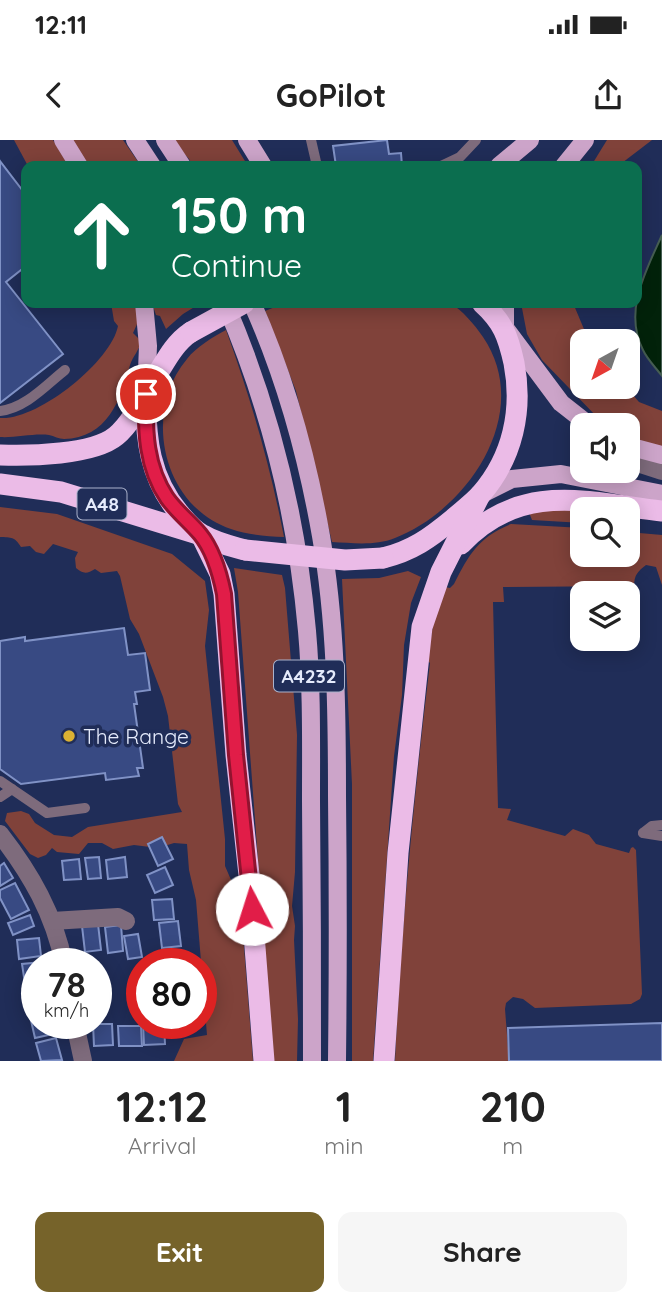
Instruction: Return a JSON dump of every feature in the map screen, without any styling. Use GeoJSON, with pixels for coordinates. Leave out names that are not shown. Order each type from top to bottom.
{"type":"FeatureCollection","features":[{"type":"Feature","properties":{"kind":"highway"},"geometry":{"type":"LineString","coordinates":[[0,455],[45,454],[105,442],[116,436],[124,428],[173,349],[191,332],[235,308]]}},
{"type":"Feature","properties":{"kind":"highway"},"geometry":{"type":"LineString","coordinates":[[384,1061],[398,853],[422,626],[450,555],[480,495],[509,447],[517,414],[517,381],[505,328],[487,308]]}},
{"type":"Feature","properties":{"kind":"highway"},"geometry":{"type":"LineString","coordinates":[[146,394],[148,451],[159,484],[168,499],[201,535],[220,574],[224,594],[264,1061]]}},
{"type":"Feature","properties":{"kind":"highway","name":"A48"},"geometry":{"type":"LineString","coordinates":[[0,484],[61,492],[201,535]]}},
{"type":"Feature","properties":{"kind":"highway"},"geometry":{"type":"LineString","coordinates":[[201,535],[245,550],[345,560],[383,558],[412,549],[428,539],[480,495]]}},
{"type":"Feature","properties":{"kind":"highway"},"geometry":{"type":"LineString","coordinates":[[450,555],[484,523],[508,509],[530,502],[556,500],[662,511]]}},
{"type":"Feature","properties":{"kind":"main road"},"geometry":{"type":"LineString","coordinates":[[63,140],[76,161]]}},
{"type":"Feature","properties":{"kind":"main road"},"geometry":{"type":"LineString","coordinates":[[135,140],[149,161]]}},
{"type":"Feature","properties":{"kind":"main road"},"geometry":{"type":"LineString","coordinates":[[165,140],[179,161]]}},
{"type":"Feature","properties":{"kind":"main road"},"geometry":{"type":"LineString","coordinates":[[247,140],[260,161]]}},
{"type":"Feature","properties":{"kind":"main road"},"geometry":{"type":"LineString","coordinates":[[505,161],[530,140]]}},
{"type":"Feature","properties":{"kind":"main road"},"geometry":{"type":"LineString","coordinates":[[568,161],[584,140]]}},
{"type":"Feature","properties":{"kind":"main road"},"geometry":{"type":"LineString","coordinates":[[144,308],[148,346],[146,394]]}},
{"type":"Feature","properties":{"kind":"main road","name":"A4232"},"geometry":{"type":"LineString","coordinates":[[227,308],[245,350],[278,457],[293,525],[307,632],[311,759],[312,1061]]}},
{"type":"Feature","properties":{"kind":"main road","name":"A4232"},"geometry":{"type":"LineString","coordinates":[[255,308],[291,406],[308,471],[322,538],[330,606],[337,719],[337,1061]]}},
{"type":"Feature","properties":{"kind":"main road"},"geometry":{"type":"LineString","coordinates":[[505,308],[505,328],[553,394],[572,413]]}},
{"type":"Feature","properties":{"kind":"main road"},"geometry":{"type":"LineString","coordinates":[[640,449],[662,455]]}},
{"type":"Feature","properties":{"kind":"main road"},"geometry":{"type":"LineString","coordinates":[[480,495],[512,479],[561,474],[662,494]]}},
{"type":"Feature","properties":{"kind":"street"},"geometry":{"type":"LineString","coordinates":[[640,464],[662,471]]}},
{"type":"Feature","properties":{"kind":"street"},"geometry":{"type":"LineString","coordinates":[[0,834],[33,880],[52,921],[60,948]]}},
{"type":"Feature","properties":{"kind":"street"},"geometry":{"type":"LineString","coordinates":[[52,921],[118,916],[126,922]]}},
{"type":"Feature","properties":{"kind":"street"},"geometry":{"type":"LineString","coordinates":[[78,1039],[83,1061]]}},
{"type":"Feature","properties":{"kind":"lane"},"geometry":{"type":"LineString","coordinates":[[311,140],[316,161]]}},
{"type":"Feature","properties":{"kind":"lane"},"geometry":{"type":"LineString","coordinates":[[452,161],[460,157],[476,140]]}},
{"type":"Feature","properties":{"kind":"lane"},"geometry":{"type":"LineString","coordinates":[[0,411],[11,410],[21,404],[65,370]]}},
{"type":"Feature","properties":{"kind":"lane"},"geometry":{"type":"LineString","coordinates":[[0,780],[47,813],[85,808]]}},
{"type":"Feature","properties":{"kind":"lane"},"geometry":{"type":"LineString","coordinates":[[0,797],[12,789]]}},
{"type":"Feature","properties":{"kind":"lane"},"geometry":{"type":"LineString","coordinates":[[662,825],[652,826],[643,833],[662,836]]}},
{"type":"Feature","properties":{"kind":"shaded area"},"geometry":{"type":"Polygon","coordinates":[[[14,140],[53,140],[66,161],[25,161],[14,140]]]}},
{"type":"Feature","properties":{"kind":"shaded area"},"geometry":{"type":"Polygon","coordinates":[[[70,140],[123,140],[138,161],[84,161],[70,140]]]}},
{"type":"Feature","properties":{"kind":"shaded area"},"geometry":{"type":"Polygon","coordinates":[[[171,140],[232,140],[245,161],[190,161],[171,140]]]}},
{"type":"Feature","properties":{"kind":"shaded area"},"geometry":{"type":"Polygon","coordinates":[[[607,140],[652,140],[625,161],[594,161],[607,140]]]}},
{"type":"Feature","properties":{"kind":"shaded area"},"geometry":{"type":"Polygon","coordinates":[[[662,235],[662,376],[643,350],[640,329],[636,329],[636,308],[642,308],[644,277],[662,235]]]}},
{"type":"Feature","properties":{"kind":"shaded area"},"geometry":{"type":"Polygon","coordinates":[[[112,308],[136,308],[138,322],[133,333],[141,341],[117,404],[110,415],[91,432],[79,437],[0,437],[0,418],[33,410],[52,400],[87,372],[112,340],[118,326],[114,321],[112,308]]]}},
{"type":"Feature","properties":{"kind":"shaded area"},"geometry":{"type":"Polygon","coordinates":[[[154,308],[193,308],[166,329],[160,316],[156,315],[154,308]]]}},
{"type":"Feature","properties":{"kind":"shaded area"},"geometry":{"type":"Polygon","coordinates":[[[272,308],[456,308],[468,318],[483,337],[497,366],[501,396],[497,426],[486,455],[469,481],[447,505],[422,524],[395,538],[380,542],[332,542],[296,391],[265,311],[272,308]]]}},
{"type":"Feature","properties":{"kind":"shaded area"},"geometry":{"type":"Polygon","coordinates":[[[522,308],[575,308],[584,329],[570,329],[570,389],[542,360],[527,334],[522,308]]]}},
{"type":"Feature","properties":{"kind":"shaded area"},"geometry":{"type":"Polygon","coordinates":[[[226,330],[259,432],[284,537],[237,531],[207,517],[189,500],[175,479],[166,455],[163,430],[165,405],[173,381],[195,350],[226,330]]]}},
{"type":"Feature","properties":{"kind":"shaded area"},"geometry":{"type":"Polygon","coordinates":[[[580,399],[636,399],[662,411],[662,448],[640,441],[640,413],[593,413],[580,399]]]}},
{"type":"Feature","properties":{"kind":"shaded area"},"geometry":{"type":"Polygon","coordinates":[[[0,507],[57,514],[172,554],[205,581],[209,610],[205,646],[225,839],[225,866],[238,896],[242,923],[253,1061],[174,1061],[184,1039],[217,1039],[217,948],[200,948],[187,844],[174,843],[158,848],[134,845],[113,849],[102,843],[88,843],[79,854],[57,852],[52,848],[46,855],[38,858],[30,854],[5,821],[7,813],[21,811],[29,814],[35,823],[54,835],[72,837],[88,827],[182,812],[178,804],[168,716],[163,697],[139,634],[130,619],[117,571],[81,571],[76,568],[75,558],[78,552],[53,544],[44,554],[36,552],[30,546],[21,547],[12,538],[0,537],[0,507]]]}},
{"type":"Feature","properties":{"kind":"shaded area"},"geometry":{"type":"Polygon","coordinates":[[[527,507],[570,509],[570,522],[532,520],[527,507]]]}},
{"type":"Feature","properties":{"kind":"shaded area"},"geometry":{"type":"Polygon","coordinates":[[[511,524],[570,527],[570,567],[640,567],[640,533],[662,535],[662,585],[656,567],[646,565],[637,574],[635,581],[570,581],[570,586],[503,587],[504,602],[493,602],[498,808],[511,809],[507,820],[565,836],[573,829],[589,835],[596,844],[629,853],[633,847],[636,850],[642,994],[640,999],[631,1004],[535,1008],[523,999],[513,997],[506,1003],[505,1009],[509,1061],[395,1061],[409,862],[430,663],[427,660],[433,625],[445,587],[450,588],[454,584],[470,555],[500,529],[511,524]]]}},
{"type":"Feature","properties":{"kind":"shaded area"},"geometry":{"type":"Polygon","coordinates":[[[234,568],[282,575],[285,588],[297,735],[292,906],[298,1019],[297,1061],[273,1061],[234,568]]]}},
{"type":"Feature","properties":{"kind":"shaded area"},"geometry":{"type":"Polygon","coordinates":[[[408,571],[421,577],[411,603],[404,645],[373,1061],[352,1061],[352,784],[342,579],[379,578],[408,571]]]}},
{"type":"Feature","properties":{"kind":"building"},"geometry":{"type":"Polygon","coordinates":[[[387,140],[389,154],[401,153],[402,161],[335,161],[333,146],[387,140]]]}},
{"type":"Feature","properties":{"kind":"building"},"geometry":{"type":"Polygon","coordinates":[[[0,161],[21,188],[21,270],[6,282],[21,301],[21,308],[27,308],[63,354],[0,403],[0,161]]]}},
{"type":"Feature","properties":{"kind":"building","name":"The Range"},"geometry":{"type":"Polygon","coordinates":[[[124,628],[128,655],[145,653],[150,690],[135,692],[137,704],[134,704],[143,768],[137,768],[139,776],[106,780],[105,773],[21,784],[0,769],[0,641],[25,637],[25,641],[124,628]]]}},
{"type":"Feature","properties":{"kind":"building"},"geometry":{"type":"Polygon","coordinates":[[[162,837],[173,859],[158,866],[148,844],[162,837]]]}},
{"type":"Feature","properties":{"kind":"building"},"geometry":{"type":"Polygon","coordinates":[[[99,857],[101,878],[88,879],[85,858],[99,857]]]}},
{"type":"Feature","properties":{"kind":"building"},"geometry":{"type":"Polygon","coordinates":[[[125,857],[127,877],[108,879],[106,860],[125,857]]]}},
{"type":"Feature","properties":{"kind":"building"},"geometry":{"type":"Polygon","coordinates":[[[79,859],[81,879],[64,880],[62,861],[79,859]]]}},
{"type":"Feature","properties":{"kind":"building"},"geometry":{"type":"Polygon","coordinates":[[[4,863],[13,878],[0,886],[0,866],[4,863]]]}},
{"type":"Feature","properties":{"kind":"building"},"geometry":{"type":"Polygon","coordinates":[[[165,867],[173,885],[155,893],[147,875],[165,867]]]}},
{"type":"Feature","properties":{"kind":"building"},"geometry":{"type":"Polygon","coordinates":[[[15,883],[29,910],[11,919],[0,898],[0,890],[15,883]]]}},
{"type":"Feature","properties":{"kind":"building"},"geometry":{"type":"Polygon","coordinates":[[[172,899],[174,919],[154,920],[152,900],[172,899]]]}},
{"type":"Feature","properties":{"kind":"building"},"geometry":{"type":"Polygon","coordinates":[[[30,915],[34,926],[13,935],[8,923],[30,915]]]}},
{"type":"Feature","properties":{"kind":"building"},"geometry":{"type":"Polygon","coordinates":[[[178,921],[181,946],[162,948],[159,923],[178,921]]]}},
{"type":"Feature","properties":{"kind":"building"},"geometry":{"type":"Polygon","coordinates":[[[98,924],[101,948],[85,948],[82,926],[98,924]]]}},
{"type":"Feature","properties":{"kind":"building"},"geometry":{"type":"Polygon","coordinates":[[[121,925],[123,951],[112,952],[112,948],[107,948],[105,927],[121,925]]]}},
{"type":"Feature","properties":{"kind":"building"},"geometry":{"type":"Polygon","coordinates":[[[138,934],[140,948],[126,948],[124,936],[138,934]]]}},
{"type":"Feature","properties":{"kind":"building"},"geometry":{"type":"Polygon","coordinates":[[[39,938],[40,948],[21,948],[19,959],[17,940],[39,938]]]}},
{"type":"Feature","properties":{"kind":"building"},"geometry":{"type":"Polygon","coordinates":[[[662,1023],[662,1061],[509,1061],[508,1028],[662,1023]]]}},
{"type":"Feature","properties":{"kind":"building"},"geometry":{"type":"Polygon","coordinates":[[[112,1024],[113,1045],[94,1046],[94,1039],[112,1039],[112,1024]]]}},
{"type":"Feature","properties":{"kind":"building"},"geometry":{"type":"Polygon","coordinates":[[[118,1026],[126,1026],[126,1039],[142,1039],[142,1046],[119,1046],[118,1026]]]}},
{"type":"Feature","properties":{"kind":"building"},"geometry":{"type":"Polygon","coordinates":[[[56,1039],[62,1060],[41,1061],[36,1043],[56,1039]]]}},
{"type":"Feature","properties":{"kind":"building"},"geometry":{"type":"Polygon","coordinates":[[[144,1039],[165,1039],[165,1044],[144,1045],[144,1039]]]}},
{"type":"Feature","properties":{"kind":"place","name":"The Range"},"geometry":{"type":"Point","coordinates":[69,736]}},
{"type":"Feature","properties":{"kind":"route"},"geometry":{"type":"LineString","coordinates":[[146,394],[148,451],[159,484],[168,499],[201,535],[220,574],[252,909]]}}]}
